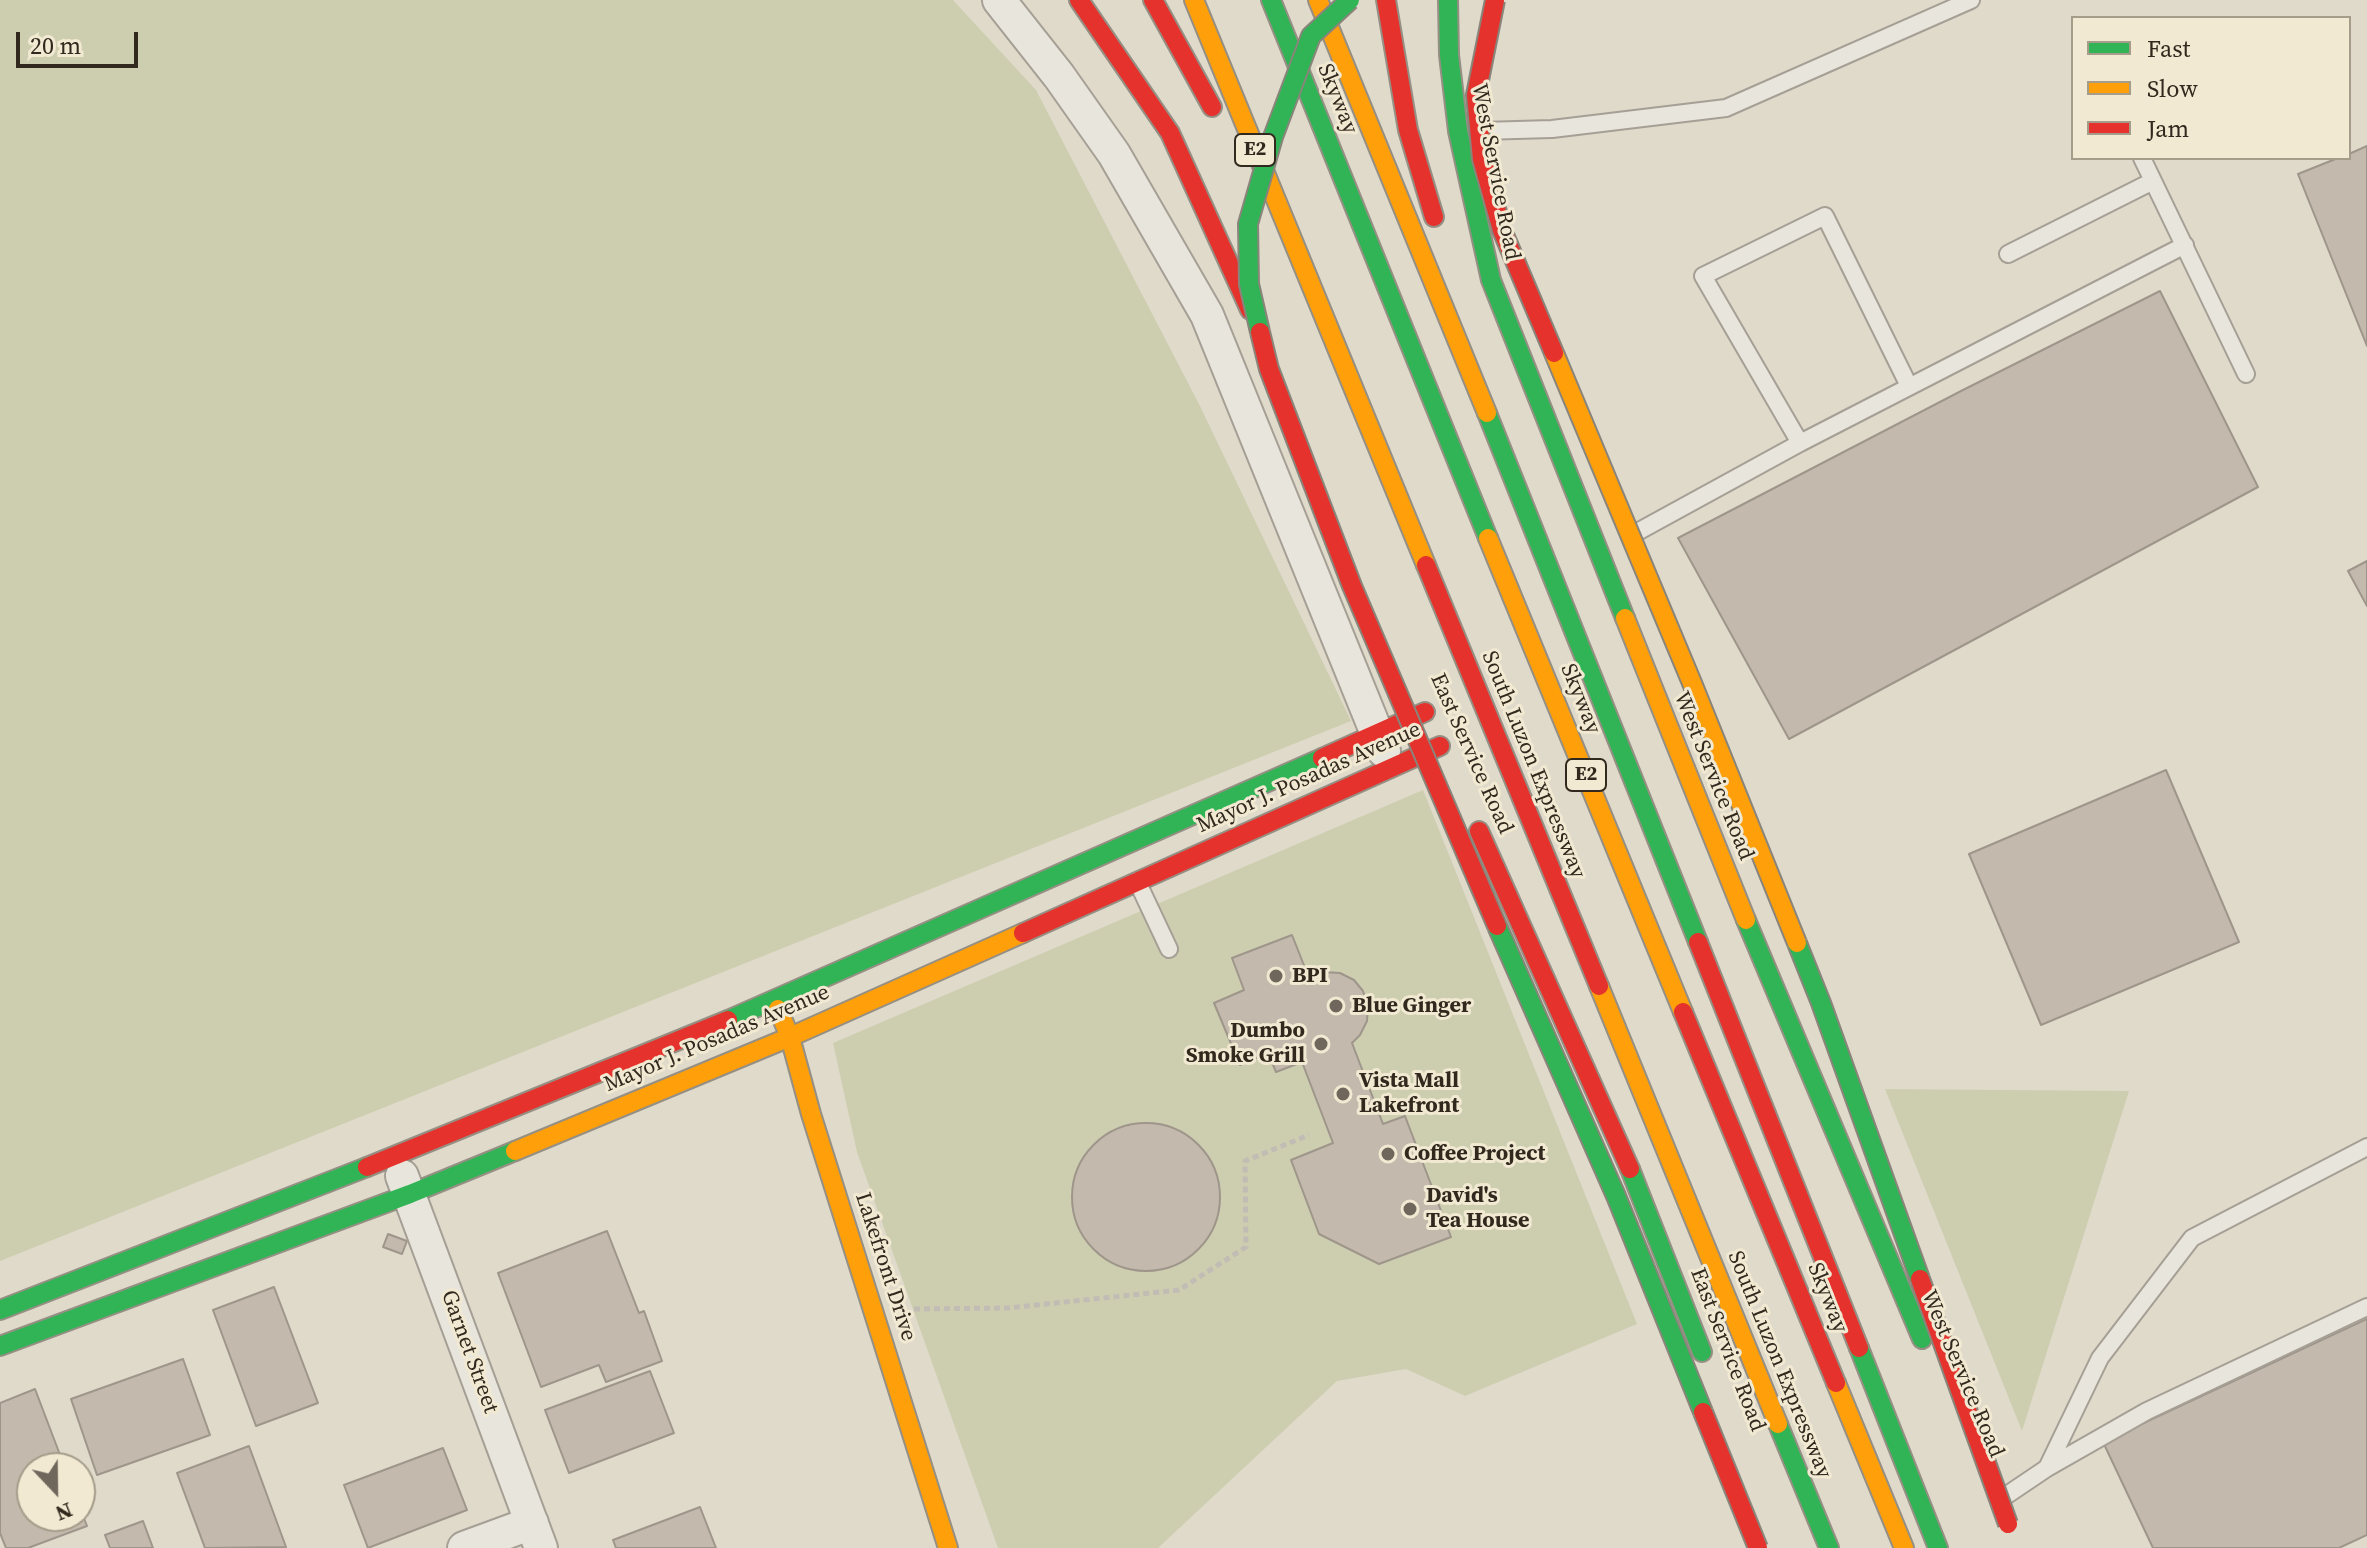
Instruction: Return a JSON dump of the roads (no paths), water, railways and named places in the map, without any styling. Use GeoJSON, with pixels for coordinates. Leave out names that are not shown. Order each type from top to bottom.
{"type":"FeatureCollection","features":[{"type":"Feature","properties":{"kind":"main road","name":"East Service Road"},"geometry":{"type":"LineString","coordinates":[[1079,0],[1170,133],[1206,207],[1300,432],[1443,752]]}},
{"type":"Feature","properties":{"kind":"main road"},"geometry":{"type":"LineString","coordinates":[[1153,0],[1220,122]]}},
{"type":"Feature","properties":{"kind":"main road","name":"South Luzon Expressway"},"geometry":{"type":"LineString","coordinates":[[1194,0],[1829,1548]]}},
{"type":"Feature","properties":{"kind":"main road","name":"Skyway"},"geometry":{"type":"LineString","coordinates":[[1271,0],[1457,463],[1904,1548]]}},
{"type":"Feature","properties":{"kind":"main road","name":"E2"},"geometry":{"type":"LineString","coordinates":[[1318,0],[1507,461],[1938,1548]]}},
{"type":"Feature","properties":{"kind":"main road"},"geometry":{"type":"LineString","coordinates":[[1350,0],[1311,36],[1273,137],[1248,224],[1249,284],[1269,369],[1352,586],[1514,967],[1616,1196],[1758,1548]]}},
{"type":"Feature","properties":{"kind":"main road"},"geometry":{"type":"LineString","coordinates":[[1386,0],[1408,130],[1440,236]]}},
{"type":"Feature","properties":{"kind":"main road","name":"West Service Road"},"geometry":{"type":"LineString","coordinates":[[1448,0],[1449,55],[1458,131],[1491,280],[1722,864],[1991,1506],[2011,1542]]}},
{"type":"Feature","properties":{"kind":"main road"},"geometry":{"type":"LineString","coordinates":[[1495,0],[1476,95],[1482,159],[1502,230],[1698,698],[1821,1003],[2011,1542]]}},
{"type":"Feature","properties":{"kind":"main road","name":"E2"},"geometry":{"type":"LineString","coordinates":[[1266,103],[1289,162]]}},
{"type":"Feature","properties":{"kind":"main road"},"geometry":{"type":"LineString","coordinates":[[1235,150],[1316,299]]}},
{"type":"Feature","properties":{"kind":"main road"},"geometry":{"type":"LineString","coordinates":[[1453,281],[1507,461]]}},
{"type":"Feature","properties":{"kind":"main road"},"geometry":{"type":"LineString","coordinates":[[1378,734],[1389,630]]}},
{"type":"Feature","properties":{"kind":"main road","name":"Mayor J. Posadas Avenue"},"geometry":{"type":"LineString","coordinates":[[0,1346],[410,1194],[790,1037],[1425,712]]}},
{"type":"Feature","properties":{"kind":"main road","name":"Mayor J. Posadas Avenue"},"geometry":{"type":"LineString","coordinates":[[0,1310],[394,1156],[774,1001],[1130,864],[1391,768],[1443,752]]}},
{"type":"Feature","properties":{"kind":"main road","name":"East Service Road"},"geometry":{"type":"LineString","coordinates":[[1469,808],[1632,1174],[1711,1376]]}},
{"type":"Feature","properties":{"kind":"main road","name":"Lakefront Drive"},"geometry":{"type":"LineString","coordinates":[[774,1001],[790,1037],[811,1114],[948,1548]]}},
{"type":"Feature","properties":{"kind":"street"},"geometry":{"type":"LineString","coordinates":[[999,0],[1059,76],[1114,154],[1207,315],[1391,768]]}},
{"type":"Feature","properties":{"kind":"street","name":"Garnet Street"},"geometry":{"type":"LineString","coordinates":[[394,1156],[536,1535]]}},
{"type":"Feature","properties":{"kind":"street"},"geometry":{"type":"LineString","coordinates":[[464,1548],[536,1535]]}},
{"type":"Feature","properties":{"kind":"lane"},"geometry":{"type":"LineString","coordinates":[[1458,131],[1552,129],[1726,108],[1971,0]]}},
{"type":"Feature","properties":{"kind":"lane"},"geometry":{"type":"LineString","coordinates":[[2143,160],[2246,374]]}},
{"type":"Feature","properties":{"kind":"lane"},"geometry":{"type":"LineString","coordinates":[[2008,254],[2153,181]]}},
{"type":"Feature","properties":{"kind":"lane"},"geometry":{"type":"LineString","coordinates":[[1800,443],[1703,276],[1825,216],[1909,386]]}},
{"type":"Feature","properties":{"kind":"lane"},"geometry":{"type":"LineString","coordinates":[[1598,554],[1800,443],[2185,245]]}},
{"type":"Feature","properties":{"kind":"lane"},"geometry":{"type":"LineString","coordinates":[[1130,864],[1169,949]]}},
{"type":"Feature","properties":{"kind":"lane"},"geometry":{"type":"LineString","coordinates":[[2047,1468],[2100,1358],[2192,1238],[2367,1147]]}},
{"type":"Feature","properties":{"kind":"lane"},"geometry":{"type":"LineString","coordinates":[[1991,1506],[2047,1468],[2147,1411],[2367,1307]]}},
{"type":"Feature","properties":{"kind":"place","name":"BPI"},"geometry":{"type":"Point","coordinates":[1276,976]}},
{"type":"Feature","properties":{"kind":"place","name":"Blue Ginger"},"geometry":{"type":"Point","coordinates":[1336,1006]}},
{"type":"Feature","properties":{"kind":"place","name":"Dumbo Smoke Grill"},"geometry":{"type":"Point","coordinates":[1321,1044]}},
{"type":"Feature","properties":{"kind":"place","name":"Vista Mall Lakefront"},"geometry":{"type":"Point","coordinates":[1343,1094]}},
{"type":"Feature","properties":{"kind":"place","name":"Coffee Project"},"geometry":{"type":"Point","coordinates":[1388,1154]}},
{"type":"Feature","properties":{"kind":"place","name":"David's Tea House"},"geometry":{"type":"Point","coordinates":[1410,1209]}}]}
